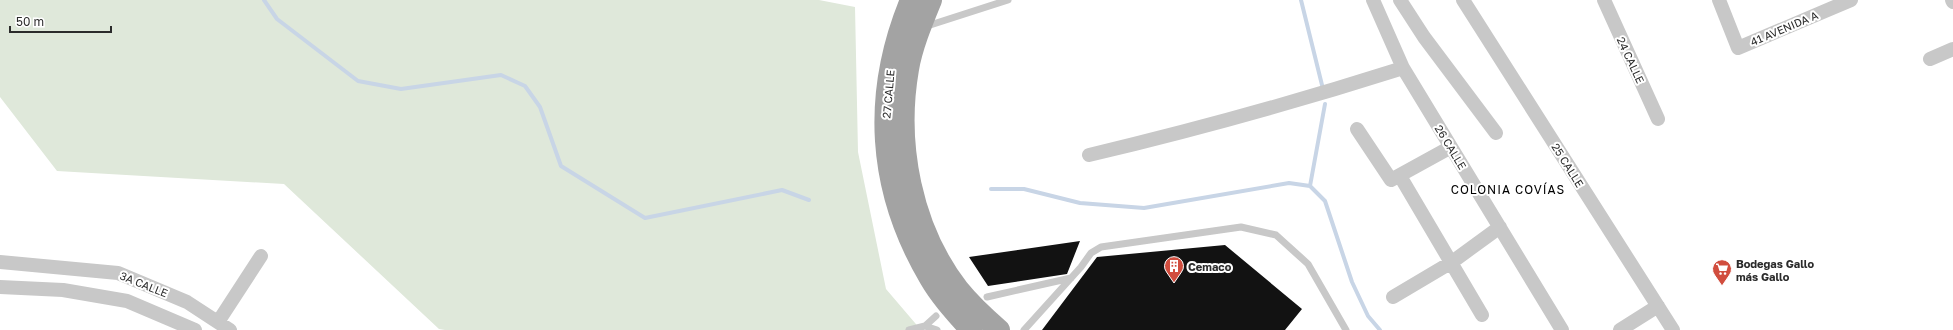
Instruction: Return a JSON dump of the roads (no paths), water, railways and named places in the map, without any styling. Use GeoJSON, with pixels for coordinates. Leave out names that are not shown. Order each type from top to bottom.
{"type":"FeatureCollection","features":[{"type":"Feature","properties":{"kind":"main road","name":"27 CALLE"},"geometry":{"type":"LineString","coordinates":[[902,189],[886,138],[887,89],[888,75],[899,29],[911,0]]}},
{"type":"Feature","properties":{"kind":"main road","name":"27 CALLE"},"geometry":{"type":"LineString","coordinates":[[902,189],[904,110],[908,69],[920,28],[931,0]]}},
{"type":"Feature","properties":{"kind":"main road"},"geometry":{"type":"LineString","coordinates":[[902,189],[908,235],[930,279],[948,304],[971,330]]}},
{"type":"Feature","properties":{"kind":"main road"},"geometry":{"type":"LineString","coordinates":[[902,189],[925,227],[941,261],[958,288],[979,313],[998,330]]}},
{"type":"Feature","properties":{"kind":"street","name":"26 CALLE"},"geometry":{"type":"LineString","coordinates":[[1373,0],[1403,68],[1562,330]]}},
{"type":"Feature","properties":{"kind":"street"},"geometry":{"type":"LineString","coordinates":[[1400,0],[1424,37],[1496,133]]}},
{"type":"Feature","properties":{"kind":"street","name":"25 CALLE"},"geometry":{"type":"LineString","coordinates":[[1463,0],[1673,330]]}},
{"type":"Feature","properties":{"kind":"street","name":"41 AVENIDA A"},"geometry":{"type":"LineString","coordinates":[[1719,0],[1738,48],[1851,0]]}},
{"type":"Feature","properties":{"kind":"street","name":"24 CALLE"},"geometry":{"type":"LineString","coordinates":[[1608,1],[1658,119]]}},
{"type":"Feature","properties":{"kind":"street"},"geometry":{"type":"LineString","coordinates":[[1930,59],[1953,49]]}},
{"type":"Feature","properties":{"kind":"street"},"geometry":{"type":"LineString","coordinates":[[1089,155],[1164,138],[1403,68]]}},
{"type":"Feature","properties":{"kind":"street"},"geometry":{"type":"LineString","coordinates":[[1357,129],[1388,178],[1391,180],[1451,147]]}},
{"type":"Feature","properties":{"kind":"street"},"geometry":{"type":"LineString","coordinates":[[1400,176],[1482,315]]}},
{"type":"Feature","properties":{"kind":"street"},"geometry":{"type":"LineString","coordinates":[[1393,297],[1452,262],[1500,228]]}},
{"type":"Feature","properties":{"kind":"street"},"geometry":{"type":"LineString","coordinates":[[218,322],[261,256]]}},
{"type":"Feature","properties":{"kind":"street","name":"3A CALLE"},"geometry":{"type":"LineString","coordinates":[[0,262],[118,273],[187,302],[230,330]]}},
{"type":"Feature","properties":{"kind":"street","name":"3A CALLE"},"geometry":{"type":"LineString","coordinates":[[0,287],[63,290],[127,301],[195,330]]}},
{"type":"Feature","properties":{"kind":"street"},"geometry":{"type":"LineString","coordinates":[[1620,330],[1658,306]]}},
{"type":"Feature","properties":{"kind":"lane"},"geometry":{"type":"LineString","coordinates":[[920,28],[1008,0]]}},
{"type":"Feature","properties":{"kind":"lane"},"geometry":{"type":"LineString","coordinates":[[1027,329],[1072,278],[1091,253],[1101,247],[1241,227],[1276,235],[1308,264],[1346,330]]}},
{"type":"Feature","properties":{"kind":"lane"},"geometry":{"type":"LineString","coordinates":[[987,297],[1072,278]]}},
{"type":"Feature","properties":{"kind":"lane"},"geometry":{"type":"LineString","coordinates":[[925,326],[930,319],[936,316]]}},
{"type":"Feature","properties":{"kind":"lane"},"geometry":{"type":"LineString","coordinates":[[909,330],[925,326],[937,330]]}},
{"type":"Feature","properties":{"kind":"waterway"},"geometry":{"type":"LineString","coordinates":[[264,0],[277,19],[358,81],[401,89],[501,75],[525,86],[540,107],[561,166],[645,218],[782,190],[809,200]]}},
{"type":"Feature","properties":{"kind":"waterway"},"geometry":{"type":"LineString","coordinates":[[1301,0],[1322,85]]}},
{"type":"Feature","properties":{"kind":"waterway"},"geometry":{"type":"LineString","coordinates":[[1310,186],[1325,104]]}},
{"type":"Feature","properties":{"kind":"waterway"},"geometry":{"type":"LineString","coordinates":[[991,189],[1024,189],[1080,203],[1144,208],[1289,183],[1310,186],[1325,201],[1352,282],[1368,316],[1380,330]]}},
{"type":"Feature","properties":{"kind":"place","name":"Cemaco"},"geometry":{"type":"Point","coordinates":[1174,283]}},
{"type":"Feature","properties":{"kind":"place","name":"Bodegas Gallo más Gallo"},"geometry":{"type":"Point","coordinates":[1722,286]}},
{"type":"Feature","properties":{"kind":"district","name":"COLONIA COVÍAS"},"geometry":{"type":"Point","coordinates":[1508,189]}}]}
